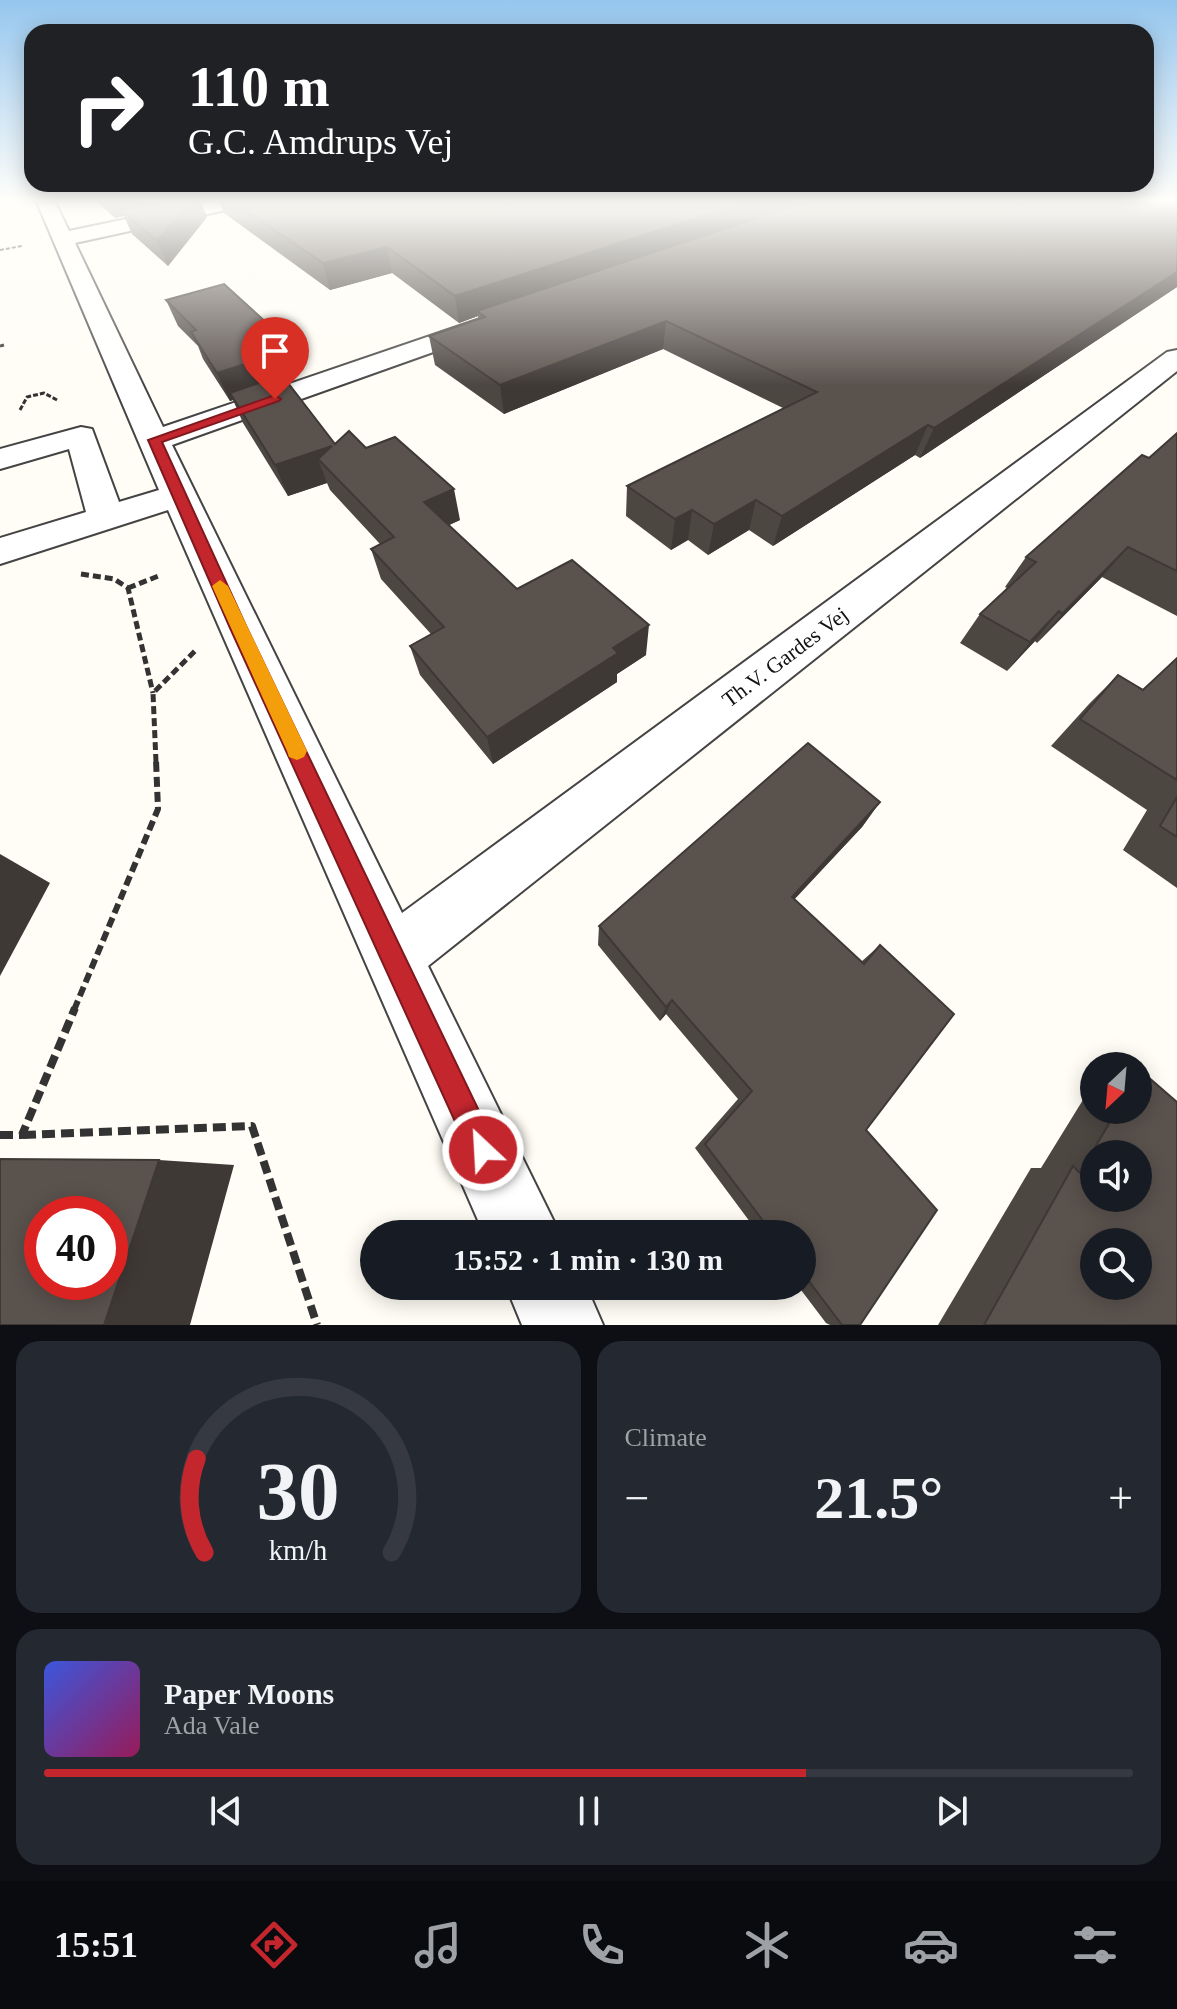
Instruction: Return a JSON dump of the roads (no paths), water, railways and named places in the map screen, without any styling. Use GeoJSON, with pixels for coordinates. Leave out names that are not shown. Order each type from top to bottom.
{"type":"FeatureCollection","features":[{"type":"Feature","properties":{"kind":"street"},"geometry":{"type":"LineString","coordinates":[[73,262],[239,628],[516,1220]]}},
{"type":"Feature","properties":{"kind":"street"},"geometry":{"type":"LineString","coordinates":[[155,440],[515,315]]}},
{"type":"Feature","properties":{"kind":"street","name":"Th.V. Gardes Vej"},"geometry":{"type":"LineString","coordinates":[[393,956],[1177,358]]}},
{"type":"Feature","properties":{"kind":"street"},"geometry":{"type":"LineString","coordinates":[[0,459],[81,436],[106,518]]}},
{"type":"Feature","properties":{"kind":"street"},"geometry":{"type":"LineString","coordinates":[[0,551],[179,495]]}},
{"type":"Feature","properties":{"kind":"street"},"geometry":{"type":"LineString","coordinates":[[551,1300],[563,1325]]}}]}
